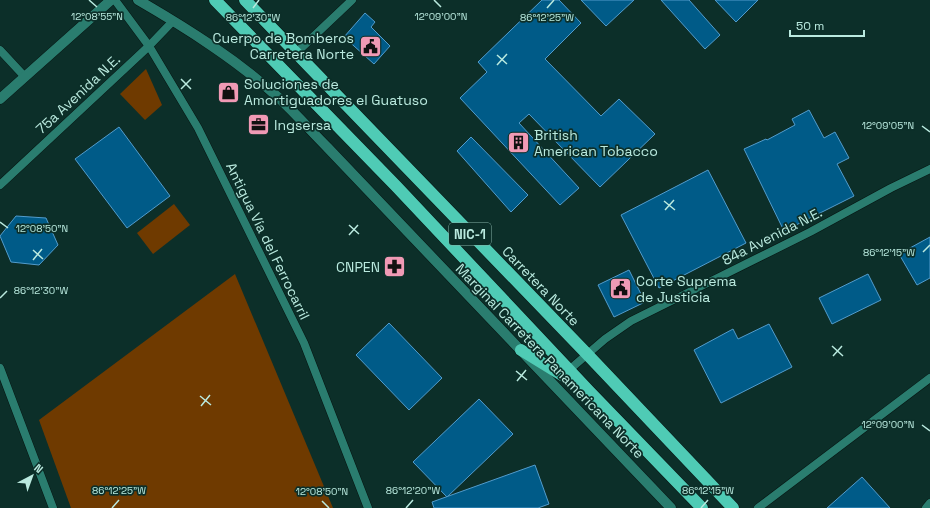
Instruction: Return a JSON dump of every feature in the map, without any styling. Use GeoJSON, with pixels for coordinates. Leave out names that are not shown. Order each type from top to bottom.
{"type":"FeatureCollection","features":[{"type":"Feature","properties":{"kind":"highway","name":"NIC-1"},"geometry":{"type":"LineString","coordinates":[[216,0],[396,186],[569,370],[702,508]]}},
{"type":"Feature","properties":{"kind":"highway","name":"Carretera Norte"},"geometry":{"type":"LineString","coordinates":[[245,0],[587,354],[733,508]]}},
{"type":"Feature","properties":{"kind":"highway"},"geometry":{"type":"LineString","coordinates":[[521,350],[589,391]]}},
{"type":"Feature","properties":{"kind":"street"},"geometry":{"type":"LineString","coordinates":[[0,99],[111,0]]}},
{"type":"Feature","properties":{"kind":"street","name":"Antigua Vía del Ferrocarril"},"geometry":{"type":"LineString","coordinates":[[115,0],[149,46],[198,128],[304,343],[368,508]]}},
{"type":"Feature","properties":{"kind":"street","name":"Marginal Carretera Panamericana Norte"},"geometry":{"type":"LineString","coordinates":[[138,0],[174,21],[243,68],[281,100],[671,508]]}},
{"type":"Feature","properties":{"kind":"street"},"geometry":{"type":"LineString","coordinates":[[296,53],[352,0]]}},
{"type":"Feature","properties":{"kind":"street","name":"75a Avenida N.E."},"geometry":{"type":"LineString","coordinates":[[0,185],[174,21]]}},
{"type":"Feature","properties":{"kind":"street"},"geometry":{"type":"LineString","coordinates":[[0,50],[25,77]]}},
{"type":"Feature","properties":{"kind":"street","name":"84a Avenida N.E."},"geometry":{"type":"LineString","coordinates":[[569,370],[605,339],[631,321],[810,232],[891,188],[930,170]]}},
{"type":"Feature","properties":{"kind":"street"},"geometry":{"type":"LineString","coordinates":[[0,368],[53,508]]}},
{"type":"Feature","properties":{"kind":"street"},"geometry":{"type":"LineString","coordinates":[[758,508],[930,378]]}},
{"type":"Feature","properties":{"kind":"street"},"geometry":{"type":"LineString","coordinates":[[926,508],[930,504]]}},
{"type":"Feature","properties":{"kind":"shaded area"},"geometry":{"type":"Polygon","coordinates":[[[146,69],[162,105],[145,120],[120,94],[146,69]]]}},
{"type":"Feature","properties":{"kind":"shaded area"},"geometry":{"type":"Polygon","coordinates":[[[174,204],[190,225],[153,254],[137,233],[174,204]]]}},
{"type":"Feature","properties":{"kind":"shaded area"},"geometry":{"type":"Polygon","coordinates":[[[235,274],[333,508],[71,508],[39,420],[235,274]]]}},
{"type":"Feature","properties":{"kind":"building"},"geometry":{"type":"Polygon","coordinates":[[[542,0],[559,0],[581,23],[545,59],[601,116],[619,99],[655,134],[600,187],[529,114],[519,123],[579,188],[560,205],[460,98],[487,72],[478,62],[542,0]]]}},
{"type":"Feature","properties":{"kind":"building"},"geometry":{"type":"Polygon","coordinates":[[[581,0],[634,0],[606,26],[581,0]]]}},
{"type":"Feature","properties":{"kind":"building"},"geometry":{"type":"Polygon","coordinates":[[[661,0],[689,0],[720,35],[705,49],[661,0]]]}},
{"type":"Feature","properties":{"kind":"building"},"geometry":{"type":"Polygon","coordinates":[[[715,0],[758,0],[736,22],[715,0]]]}},
{"type":"Feature","properties":{"kind":"building"},"geometry":{"type":"Polygon","coordinates":[[[365,13],[375,22],[371,27],[390,46],[374,64],[344,37],[365,13]]]}},
{"type":"Feature","properties":{"kind":"building"},"geometry":{"type":"Polygon","coordinates":[[[809,110],[824,138],[835,132],[849,158],[837,164],[854,196],[784,231],[744,149],[766,139],[767,140],[795,125],[792,119],[809,110]]]}},
{"type":"Feature","properties":{"kind":"building"},"geometry":{"type":"Polygon","coordinates":[[[119,127],[170,196],[127,228],[75,159],[119,127]]]}},
{"type":"Feature","properties":{"kind":"building"},"geometry":{"type":"Polygon","coordinates":[[[471,137],[528,195],[511,212],[457,151],[471,137]]]}},
{"type":"Feature","properties":{"kind":"building"},"geometry":{"type":"Polygon","coordinates":[[[708,170],[746,243],[659,288],[621,215],[708,170]]]}},
{"type":"Feature","properties":{"kind":"building"},"geometry":{"type":"Polygon","coordinates":[[[16,216],[46,218],[58,245],[39,265],[11,262],[0,236],[16,216]]]}},
{"type":"Feature","properties":{"kind":"building"},"geometry":{"type":"Polygon","coordinates":[[[930,237],[930,278],[917,285],[899,254],[930,237]]]}},
{"type":"Feature","properties":{"kind":"building"},"geometry":{"type":"Polygon","coordinates":[[[629,270],[645,302],[614,317],[598,285],[629,270]]]}},
{"type":"Feature","properties":{"kind":"building"},"geometry":{"type":"Polygon","coordinates":[[[868,274],[881,300],[832,324],[819,298],[868,274]]]}},
{"type":"Feature","properties":{"kind":"building"},"geometry":{"type":"Polygon","coordinates":[[[389,323],[442,378],[409,410],[356,355],[389,323]]]}},
{"type":"Feature","properties":{"kind":"building"},"geometry":{"type":"Polygon","coordinates":[[[769,324],[792,367],[721,403],[694,350],[733,329],[738,339],[769,324]]]}},
{"type":"Feature","properties":{"kind":"building"},"geometry":{"type":"Polygon","coordinates":[[[479,399],[513,434],[447,497],[413,462],[479,399]]]}},
{"type":"Feature","properties":{"kind":"building"},"geometry":{"type":"Polygon","coordinates":[[[535,465],[549,504],[538,508],[434,508],[432,502],[535,465]]]}},
{"type":"Feature","properties":{"kind":"building"},"geometry":{"type":"Polygon","coordinates":[[[862,477],[890,508],[827,508],[862,477]]]}},
{"type":"Feature","properties":{"kind":"place","name":"Cuerpo de Bomberos Carretera Norte"},"geometry":{"type":"Point","coordinates":[370,46]}},
{"type":"Feature","properties":{"kind":"place","name":"Soluciones de Amortiguadores el Guatuso"},"geometry":{"type":"Point","coordinates":[228,92]}},
{"type":"Feature","properties":{"kind":"place","name":"Ingsersa"},"geometry":{"type":"Point","coordinates":[259,125]}},
{"type":"Feature","properties":{"kind":"place","name":"British American Tobacco"},"geometry":{"type":"Point","coordinates":[519,143]}},
{"type":"Feature","properties":{"kind":"place","name":"CNPEN"},"geometry":{"type":"Point","coordinates":[395,267]}},
{"type":"Feature","properties":{"kind":"place","name":"Corte Suprema de Justicia"},"geometry":{"type":"Point","coordinates":[620,289]}}]}
